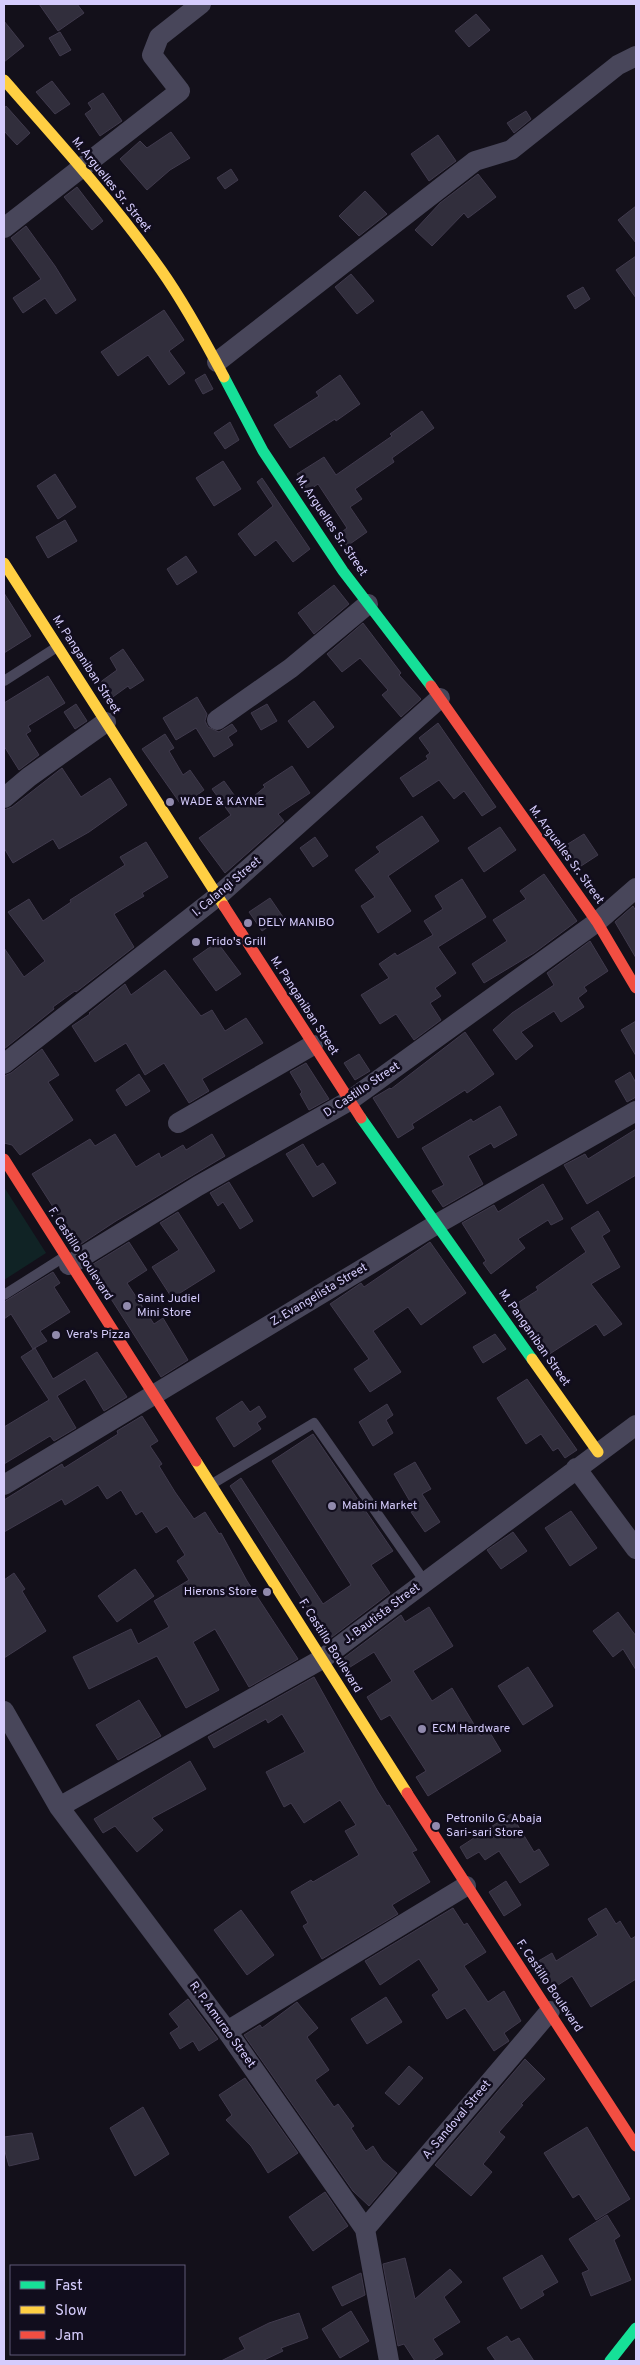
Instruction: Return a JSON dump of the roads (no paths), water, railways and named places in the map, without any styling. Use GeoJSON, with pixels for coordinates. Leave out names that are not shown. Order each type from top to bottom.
{"type":"FeatureCollection","features":[{"type":"Feature","properties":{"kind":"street"},"geometry":{"type":"LineString","coordinates":[[4,228],[180,90],[152,55],[159,37],[201,4]]}},
{"type":"Feature","properties":{"kind":"street"},"geometry":{"type":"LineString","coordinates":[[217,362],[475,161],[512,150],[618,65],[636,56]]}},
{"type":"Feature","properties":{"kind":"street","name":"M. Arguelles Sr. Street"},"geometry":{"type":"LineString","coordinates":[[4,80],[82,168],[161,270],[217,362],[263,450],[344,571],[440,698],[480,759],[597,922],[636,988]]}},
{"type":"Feature","properties":{"kind":"street","name":"M. Panganiban Street"},"geometry":{"type":"LineString","coordinates":[[4,563],[349,1101],[598,1452]]}},
{"type":"Feature","properties":{"kind":"street"},"geometry":{"type":"LineString","coordinates":[[218,720],[291,668],[368,604]]}},
{"type":"Feature","properties":{"kind":"street","name":"I. Calangi Street"},"geometry":{"type":"LineString","coordinates":[[4,1064],[218,896],[440,698]]}},
{"type":"Feature","properties":{"kind":"street"},"geometry":{"type":"LineString","coordinates":[[4,798],[28,777],[106,722]]}},
{"type":"Feature","properties":{"kind":"street","name":"D. Castillo Street"},"geometry":{"type":"LineString","coordinates":[[67,1261],[349,1101],[597,922],[636,888]]}},
{"type":"Feature","properties":{"kind":"street"},"geometry":{"type":"LineString","coordinates":[[178,1123],[313,1045]]}},
{"type":"Feature","properties":{"kind":"street","name":"Z. Evangelista Street"},"geometry":{"type":"LineString","coordinates":[[4,1485],[437,1224],[636,1111]]}},
{"type":"Feature","properties":{"kind":"street","name":"F. Castillo Boulevard"},"geometry":{"type":"LineString","coordinates":[[4,1159],[67,1261],[212,1484],[466,1886],[550,2011],[636,2146]]}},
{"type":"Feature","properties":{"kind":"street","name":"J. Bautista Street"},"geometry":{"type":"LineString","coordinates":[[59,1807],[322,1659],[636,1425]]}},
{"type":"Feature","properties":{"kind":"street"},"geometry":{"type":"LineString","coordinates":[[576,1468],[636,1549]]}},
{"type":"Feature","properties":{"kind":"street","name":"R. P. Amurao Street"},"geometry":{"type":"LineString","coordinates":[[4,1711],[59,1807],[227,2031],[365,2229],[389,2361]]}},
{"type":"Feature","properties":{"kind":"street"},"geometry":{"type":"LineString","coordinates":[[227,2031],[466,1886]]}},
{"type":"Feature","properties":{"kind":"street","name":"A. Sandoval Street"},"geometry":{"type":"LineString","coordinates":[[365,2229],[550,2011]]}},
{"type":"Feature","properties":{"kind":"street"},"geometry":{"type":"LineString","coordinates":[[610,2361],[636,2328]]}},
{"type":"Feature","properties":{"kind":"lane"},"geometry":{"type":"LineString","coordinates":[[4,681],[58,647]]}},
{"type":"Feature","properties":{"kind":"lane","name":"D. Castillo Street"},"geometry":{"type":"LineString","coordinates":[[4,1295],[67,1261]]}},
{"type":"Feature","properties":{"kind":"lane"},"geometry":{"type":"LineString","coordinates":[[212,1484],[314,1423],[425,1582]]}},
{"type":"Feature","properties":{"kind":"place","name":"WADE & KAYNE"},"geometry":{"type":"Point","coordinates":[170,802]}},
{"type":"Feature","properties":{"kind":"place","name":"DELY MANIBO"},"geometry":{"type":"Point","coordinates":[248,923]}},
{"type":"Feature","properties":{"kind":"place","name":"Frido's Grill"},"geometry":{"type":"Point","coordinates":[196,942]}},
{"type":"Feature","properties":{"kind":"place","name":"Saint Judiel Mini Store"},"geometry":{"type":"Point","coordinates":[127,1306]}},
{"type":"Feature","properties":{"kind":"place","name":"Vera's Pizza"},"geometry":{"type":"Point","coordinates":[56,1335]}},
{"type":"Feature","properties":{"kind":"place","name":"Mabini Market"},"geometry":{"type":"Point","coordinates":[332,1506]}},
{"type":"Feature","properties":{"kind":"place","name":"Hierons Store"},"geometry":{"type":"Point","coordinates":[267,1592]}},
{"type":"Feature","properties":{"kind":"place","name":"ECM Hardware"},"geometry":{"type":"Point","coordinates":[422,1729]}},
{"type":"Feature","properties":{"kind":"place","name":"Petronilo G. Abaja Sari-sari Store"},"geometry":{"type":"Point","coordinates":[436,1826]}}]}
